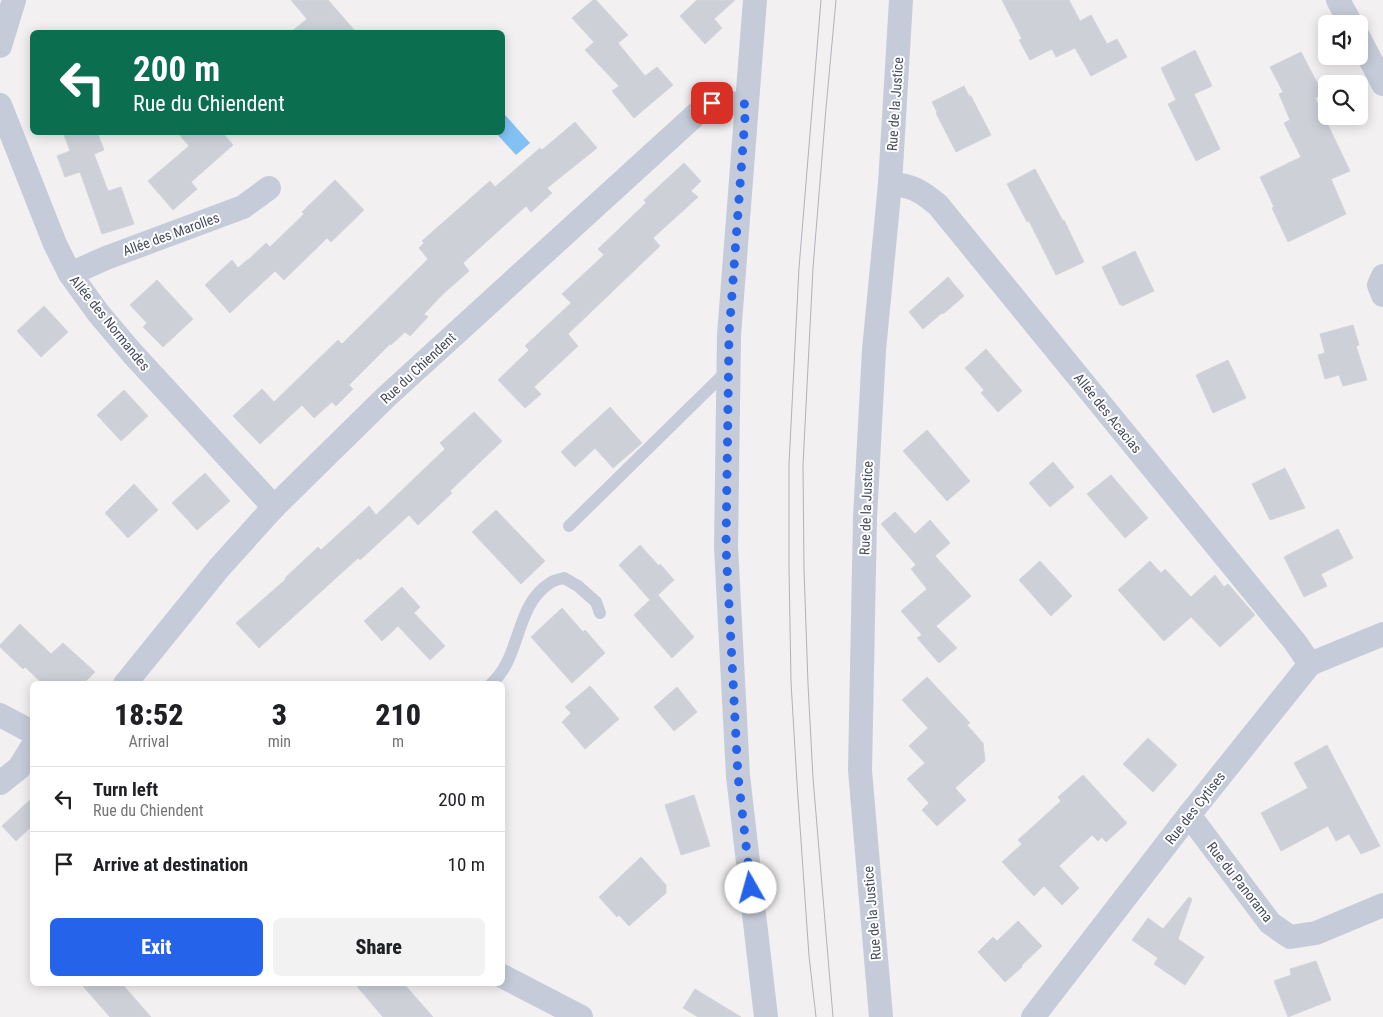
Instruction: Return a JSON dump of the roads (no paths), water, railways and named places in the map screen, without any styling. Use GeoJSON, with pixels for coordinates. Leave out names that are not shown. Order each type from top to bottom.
{"type":"FeatureCollection","features":[{"type":"Feature","properties":{"kind":"street"},"geometry":{"type":"LineString","coordinates":[[0,46],[14,0]]}},
{"type":"Feature","properties":{"kind":"street"},"geometry":{"type":"LineString","coordinates":[[755,0],[729,335],[726,547],[738,776],[766,1017]]}},
{"type":"Feature","properties":{"kind":"street","name":"Rue de la Justice"},"geometry":{"type":"LineString","coordinates":[[881,1017],[860,770],[865,518],[874,350],[890,184],[901,0]]}},
{"type":"Feature","properties":{"kind":"street"},"geometry":{"type":"LineString","coordinates":[[1338,0],[1346,15]]}},
{"type":"Feature","properties":{"kind":"street"},"geometry":{"type":"LineString","coordinates":[[1368,55],[1383,84]]}},
{"type":"Feature","properties":{"kind":"street","name":"Rue du Chiendent"},"geometry":{"type":"LineString","coordinates":[[127,681],[218,568],[274,507],[386,396],[702,109],[712,103],[746,104]]}},
{"type":"Feature","properties":{"kind":"street","name":"Allée des Normandes"},"geometry":{"type":"LineString","coordinates":[[0,105],[55,244],[70,274],[98,314],[132,353],[274,507]]}},
{"type":"Feature","properties":{"kind":"street","name":"Allée des Acacias"},"geometry":{"type":"LineString","coordinates":[[890,184],[911,187],[923,192],[938,205],[1295,642],[1310,664]]}},
{"type":"Feature","properties":{"kind":"street","name":"Allée des Marolles"},"geometry":{"type":"LineString","coordinates":[[70,274],[106,258],[243,207],[269,188]]}},
{"type":"Feature","properties":{"kind":"street"},"geometry":{"type":"LineString","coordinates":[[1383,276],[1379,285],[1383,296]]}},
{"type":"Feature","properties":{"kind":"street","name":"Rue des Cytises"},"geometry":{"type":"LineString","coordinates":[[1033,1017],[1189,815],[1310,664],[1383,634]]}},
{"type":"Feature","properties":{"kind":"street"},"geometry":{"type":"LineString","coordinates":[[0,715],[30,731]]}},
{"type":"Feature","properties":{"kind":"street"},"geometry":{"type":"LineString","coordinates":[[0,783],[19,768],[30,750]]}},
{"type":"Feature","properties":{"kind":"street","name":"Rue du Panorama"},"geometry":{"type":"LineString","coordinates":[[1189,815],[1270,924],[1290,937],[1316,933],[1383,905]]}},
{"type":"Feature","properties":{"kind":"street"},"geometry":{"type":"LineString","coordinates":[[505,978],[581,1017]]}},
{"type":"Feature","properties":{"kind":"lane"},"geometry":{"type":"LineString","coordinates":[[569,526],[728,370]]}},
{"type":"Feature","properties":{"kind":"lane"},"geometry":{"type":"LineString","coordinates":[[495,681],[511,652],[525,613],[535,595],[550,582],[564,578],[578,586],[596,602],[600,613]]}},
{"type":"Feature","properties":{"kind":"water"},"geometry":{"type":"Polygon","coordinates":[[[505,115],[530,143],[516,155],[498,135],[505,135],[505,115]]]}},
{"type":"Feature","properties":{"kind":"tram line"},"geometry":{"type":"LineString","coordinates":[[816,1017],[809,956],[791,682],[789,464],[799,268],[821,0]]}},
{"type":"Feature","properties":{"kind":"tram line"},"geometry":{"type":"LineString","coordinates":[[833,1017],[813,778],[804,569],[803,465],[813,268],[836,0]]}}]}
